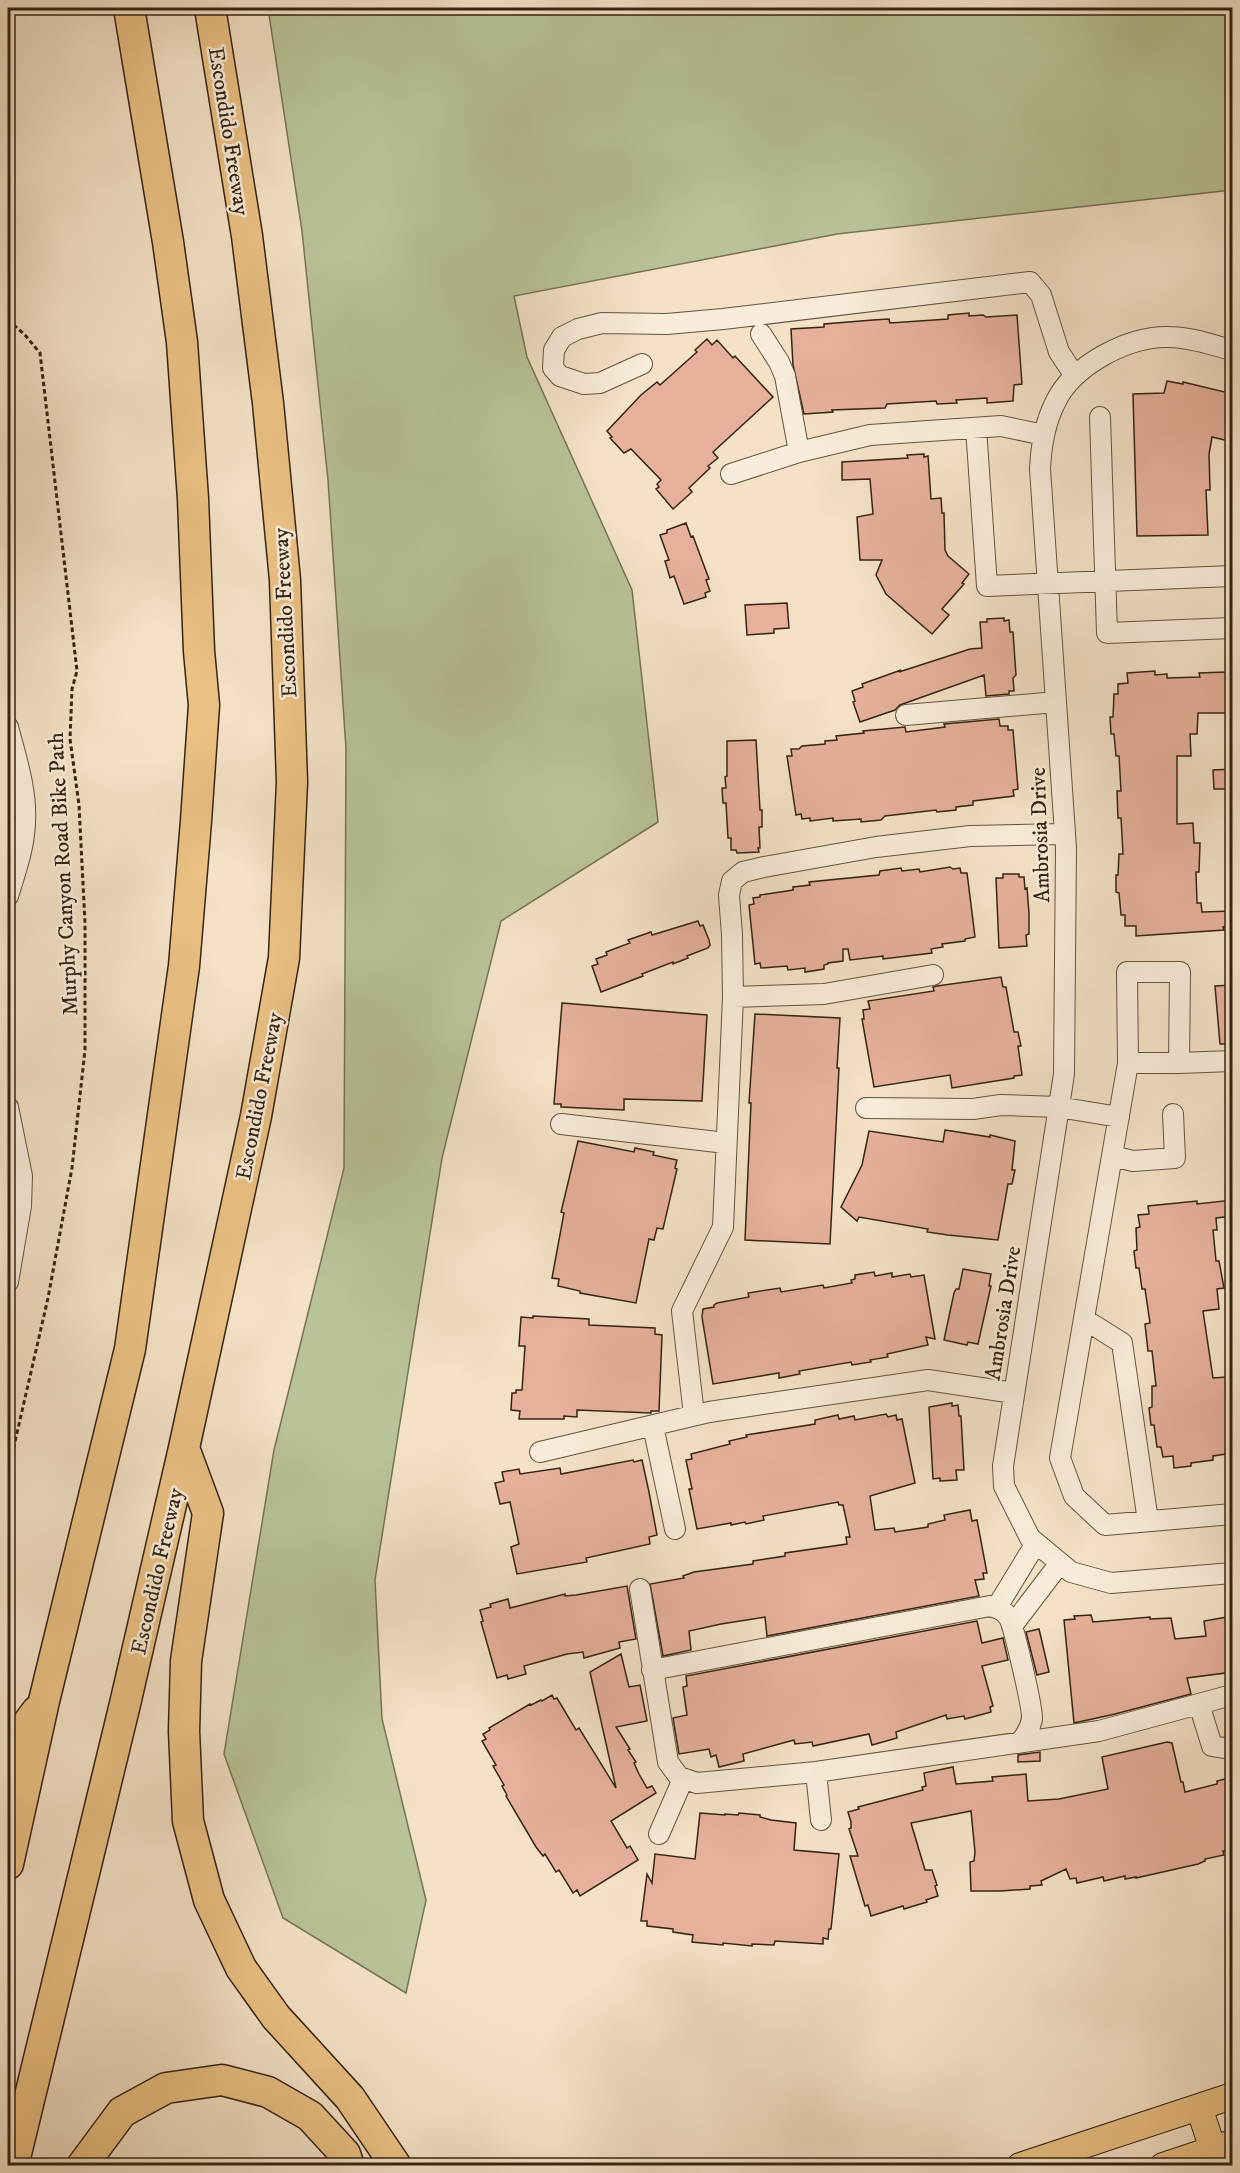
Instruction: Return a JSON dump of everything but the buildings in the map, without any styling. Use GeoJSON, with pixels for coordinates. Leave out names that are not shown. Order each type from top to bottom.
{"type":"FeatureCollection","features":[{"type":"Feature","properties":{"kind":"highway"},"geometry":{"type":"LineString","coordinates":[[8,1864],[44,1701],[130,1350],[184,966],[204,705],[198,651],[193,499],[182,342],[168,242],[129,8]]}},
{"type":"Feature","properties":{"kind":"highway","name":"Escondido Freeway"},"geometry":{"type":"LineString","coordinates":[[13,2166],[125,1704],[184,1448],[256,1116],[284,958],[292,782],[285,580],[268,403],[247,236],[210,8]]}},
{"type":"Feature","properties":{"kind":"highway"},"geometry":{"type":"LineString","coordinates":[[184,1448],[208,1513],[186,1661],[184,1731],[188,1821],[209,1900],[241,1968],[276,2018],[350,2098],[396,2166]]}},
{"type":"Feature","properties":{"kind":"highway"},"geometry":{"type":"LineString","coordinates":[[8,1750],[44,1701]]}},
{"type":"Feature","properties":{"kind":"highway"},"geometry":{"type":"LineString","coordinates":[[82,2166],[122,2112],[166,2088],[222,2080],[268,2092],[310,2116],[345,2154],[349,2166]]}},
{"type":"Feature","properties":{"kind":"main road"},"geometry":{"type":"LineString","coordinates":[[1020,2166],[1233,2096]]}},
{"type":"Feature","properties":{"kind":"main road"},"geometry":{"type":"LineString","coordinates":[[1163,2166],[1221,2153],[1199,2107]]}},
{"type":"Feature","properties":{"kind":"street"},"geometry":{"type":"LineString","coordinates":[[642,364],[600,383],[584,384],[560,376],[553,368],[554,350],[562,337],[578,329],[602,323],[667,324],[723,319],[1030,282],[1041,295],[1059,352],[1075,376]]}},
{"type":"Feature","properties":{"kind":"street"},"geometry":{"type":"LineString","coordinates":[[761,334],[785,376],[799,452]]}},
{"type":"Feature","properties":{"kind":"street","name":"Ambrosia Drive"},"geometry":{"type":"LineString","coordinates":[[1233,350],[1169,336],[1135,341],[1104,354],[1075,376],[1055,402],[1044,435],[1040,470],[1065,834],[1064,1074],[1003,1466],[1004,1486],[1030,1538],[1071,1572],[1111,1583],[1233,1573]]}},
{"type":"Feature","properties":{"kind":"street"},"geometry":{"type":"LineString","coordinates":[[1101,417],[1107,633],[1233,628]]}},
{"type":"Feature","properties":{"kind":"street"},"geometry":{"type":"LineString","coordinates":[[731,474],[799,452],[870,435],[1002,426],[1044,435]]}},
{"type":"Feature","properties":{"kind":"street"},"geometry":{"type":"LineString","coordinates":[[976,428],[987,586],[1233,576]]}},
{"type":"Feature","properties":{"kind":"street"},"geometry":{"type":"LineString","coordinates":[[906,715],[1056,702]]}},
{"type":"Feature","properties":{"kind":"street"},"geometry":{"type":"LineString","coordinates":[[8,727],[22,777],[26,823],[20,859],[8,896]]}},
{"type":"Feature","properties":{"kind":"street"},"geometry":{"type":"LineString","coordinates":[[694,1415],[682,1311],[723,1227],[733,997],[729,895],[732,881],[743,872],[876,847],[970,836],[1065,834]]}},
{"type":"Feature","properties":{"kind":"street"},"geometry":{"type":"LineString","coordinates":[[1179,1063],[1180,972],[1127,972],[1128,1063],[1060,1458],[1074,1496],[1106,1525],[1233,1514]]}},
{"type":"Feature","properties":{"kind":"street"},"geometry":{"type":"LineString","coordinates":[[733,997],[824,994],[933,975]]}},
{"type":"Feature","properties":{"kind":"street"},"geometry":{"type":"LineString","coordinates":[[1128,1063],[1233,1061]]}},
{"type":"Feature","properties":{"kind":"street"},"geometry":{"type":"LineString","coordinates":[[866,1108],[973,1109],[1001,1105],[1058,1107],[1119,1117]]}},
{"type":"Feature","properties":{"kind":"street"},"geometry":{"type":"LineString","coordinates":[[8,1107],[21,1176],[21,1206],[8,1282]]}},
{"type":"Feature","properties":{"kind":"street"},"geometry":{"type":"LineString","coordinates":[[1112,1156],[1133,1161],[1175,1158],[1173,1114]]}},
{"type":"Feature","properties":{"kind":"street"},"geometry":{"type":"LineString","coordinates":[[561,1124],[726,1143]]}},
{"type":"Feature","properties":{"kind":"street"},"geometry":{"type":"LineString","coordinates":[[1084,1319],[1122,1343],[1148,1521]]}},
{"type":"Feature","properties":{"kind":"street"},"geometry":{"type":"LineString","coordinates":[[540,1452],[694,1415],[928,1380],[1014,1393]]}},
{"type":"Feature","properties":{"kind":"street"},"geometry":{"type":"LineString","coordinates":[[653,1426],[675,1528]]}},
{"type":"Feature","properties":{"kind":"street"},"geometry":{"type":"LineString","coordinates":[[997,1607],[1036,1543]]}},
{"type":"Feature","properties":{"kind":"street"},"geometry":{"type":"LineString","coordinates":[[1012,1626],[1060,1563]]}},
{"type":"Feature","properties":{"kind":"street"},"geometry":{"type":"LineString","coordinates":[[640,1589],[668,1762],[679,1778],[698,1783],[816,1772],[1099,1731],[1233,1695]]}},
{"type":"Feature","properties":{"kind":"street"},"geometry":{"type":"LineString","coordinates":[[652,1670],[990,1606],[997,1607],[1003,1611],[1012,1626],[1032,1717],[1027,1735],[1019,1743]]}},
{"type":"Feature","properties":{"kind":"street"},"geometry":{"type":"LineString","coordinates":[[1199,1704],[1212,1746],[1224,1748],[1233,1746]]}},
{"type":"Feature","properties":{"kind":"street"},"geometry":{"type":"LineString","coordinates":[[816,1772],[821,1820]]}},
{"type":"Feature","properties":{"kind":"street"},"geometry":{"type":"LineString","coordinates":[[659,1834],[683,1779]]}},
{"type":"Feature","properties":{"kind":"path","name":"Murphy Canyon Road Bike Path"},"geometry":{"type":"LineString","coordinates":[[8,320],[40,353],[64,551],[77,671],[72,689],[70,739],[79,805],[86,991],[85,1050],[72,1168],[48,1298],[8,1472]]}},
{"type":"Feature","properties":{"kind":"green space"},"geometry":{"type":"Polygon","coordinates":[[[268,8],[1232,8],[1232,190],[837,234],[514,296],[527,357],[632,590],[658,822],[501,921],[442,1158],[375,1580],[382,1719],[426,1900],[406,1993],[283,1918],[224,1754],[274,1450],[344,1168],[346,749],[328,480],[302,231],[268,8]]]}}]}
